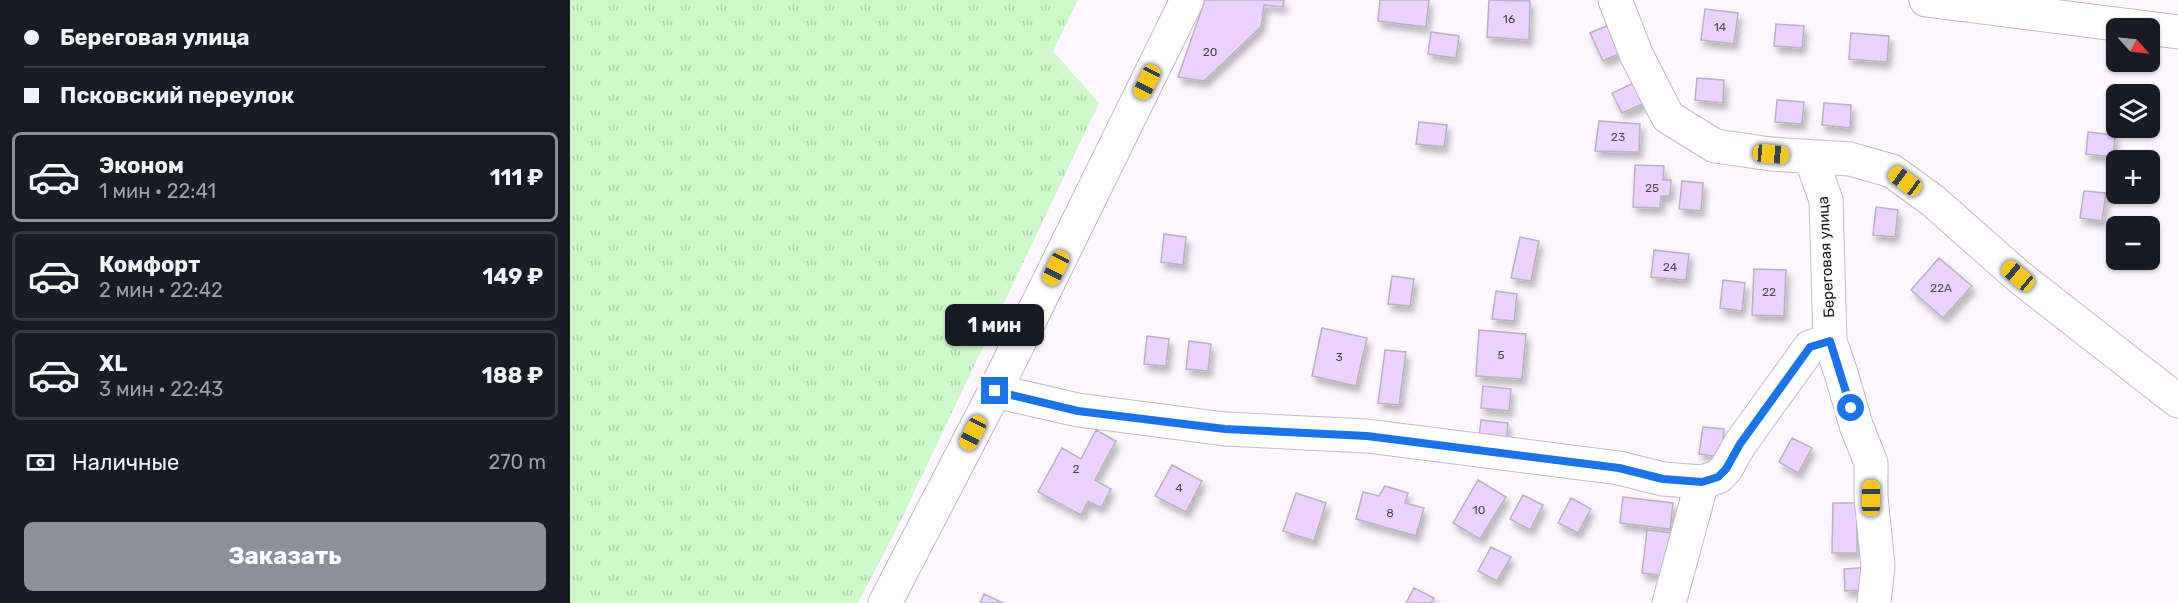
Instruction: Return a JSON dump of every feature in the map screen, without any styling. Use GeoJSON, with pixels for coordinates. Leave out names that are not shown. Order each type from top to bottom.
{"type":"FeatureCollection","features":[{"type":"Feature","properties":{"kind":"street"},"geometry":{"type":"LineString","coordinates":[[885,603],[995,391],[1187,0]]}},
{"type":"Feature","properties":{"kind":"street"},"geometry":{"type":"LineString","coordinates":[[1615,0],[1637,56],[1668,117],[1715,146],[1811,158],[1850,159],[1892,171],[1932,200],[2018,276],[2178,401]]}},
{"type":"Feature","properties":{"kind":"street"},"geometry":{"type":"LineString","coordinates":[[1926,0],[2178,32]]}},
{"type":"Feature","properties":{"kind":"street","name":"Береговая улица"},"geometry":{"type":"LineString","coordinates":[[1811,158],[1826,200],[1830,341],[1856,425],[1871,463],[1871,498],[1878,566],[1874,603]]}},
{"type":"Feature","properties":{"kind":"street"},"geometry":{"type":"LineString","coordinates":[[995,391],[1078,411],[1225,429],[1367,436],[1619,468],[1663,479],[1702,482],[1718,477],[1726,469],[1740,444],[1810,347],[1830,341]]}},
{"type":"Feature","properties":{"kind":"street"},"geometry":{"type":"LineString","coordinates":[[1669,603],[1702,482]]}},
{"type":"Feature","properties":{"kind":"green space"},"geometry":{"type":"Polygon","coordinates":[[[570,0],[1078,0],[1053,51],[1099,103],[899,524],[858,603],[570,603],[570,0]]]}},
{"type":"Feature","properties":{"kind":"building"},"geometry":{"type":"Polygon","coordinates":[[[1205,0],[1284,0],[1283,7],[1264,5],[1261,27],[1204,81],[1178,77],[1205,0]]]}},
{"type":"Feature","properties":{"kind":"building"},"geometry":{"type":"Polygon","coordinates":[[[1380,0],[1429,0],[1426,27],[1378,21],[1380,0]]]}},
{"type":"Feature","properties":{"kind":"building"},"geometry":{"type":"Polygon","coordinates":[[[1489,0],[1530,1],[1529,40],[1487,37],[1489,0]]]}},
{"type":"Feature","properties":{"kind":"building"},"geometry":{"type":"Polygon","coordinates":[[[1705,9],[1738,13],[1734,44],[1701,40],[1705,9]]]}},
{"type":"Feature","properties":{"kind":"building"},"geometry":{"type":"Polygon","coordinates":[[[1616,22],[1629,49],[1603,61],[1590,33],[1616,22]]]}},
{"type":"Feature","properties":{"kind":"building"},"geometry":{"type":"Polygon","coordinates":[[[1776,24],[1804,26],[1802,48],[1774,46],[1776,24]]]}},
{"type":"Feature","properties":{"kind":"building"},"geometry":{"type":"Polygon","coordinates":[[[1431,32],[1459,36],[1456,58],[1428,54],[1431,32]]]}},
{"type":"Feature","properties":{"kind":"building"},"geometry":{"type":"Polygon","coordinates":[[[1851,33],[1889,36],[1887,62],[1849,59],[1851,33]]]}},
{"type":"Feature","properties":{"kind":"building"},"geometry":{"type":"Polygon","coordinates":[[[1697,78],[1724,80],[1723,103],[1695,100],[1697,78]]]}},
{"type":"Feature","properties":{"kind":"building"},"geometry":{"type":"Polygon","coordinates":[[[1638,81],[1647,102],[1622,113],[1612,93],[1638,81]]]}},
{"type":"Feature","properties":{"kind":"building"},"geometry":{"type":"Polygon","coordinates":[[[1777,100],[1804,102],[1802,124],[1775,122],[1777,100]]]}},
{"type":"Feature","properties":{"kind":"building"},"geometry":{"type":"Polygon","coordinates":[[[1824,103],[1851,105],[1850,128],[1822,125],[1824,103]]]}},
{"type":"Feature","properties":{"kind":"building"},"geometry":{"type":"Polygon","coordinates":[[[1599,121],[1640,124],[1639,152],[1595,151],[1599,121]]]}},
{"type":"Feature","properties":{"kind":"building"},"geometry":{"type":"Polygon","coordinates":[[[1419,122],[1447,125],[1444,147],[1416,144],[1419,122]]]}},
{"type":"Feature","properties":{"kind":"building"},"geometry":{"type":"Polygon","coordinates":[[[2088,132],[2106,134],[2106,138],[2115,138],[2114,150],[2106,150],[2106,156],[2086,154],[2088,132]]]}},
{"type":"Feature","properties":{"kind":"building"},"geometry":{"type":"Polygon","coordinates":[[[1635,165],[1664,166],[1663,180],[1671,180],[1670,196],[1661,196],[1660,208],[1633,207],[1635,165]]]}},
{"type":"Feature","properties":{"kind":"building"},"geometry":{"type":"Polygon","coordinates":[[[1682,181],[1703,183],[1701,211],[1679,209],[1682,181]]]}},
{"type":"Feature","properties":{"kind":"building"},"geometry":{"type":"Polygon","coordinates":[[[2084,191],[2106,193],[2102,221],[2080,218],[2084,191]]]}},
{"type":"Feature","properties":{"kind":"building"},"geometry":{"type":"Polygon","coordinates":[[[1876,207],[1898,210],[1895,237],[1873,235],[1876,207]]]}},
{"type":"Feature","properties":{"kind":"building"},"geometry":{"type":"Polygon","coordinates":[[[1164,234],[1186,237],[1183,265],[1161,262],[1164,234]]]}},
{"type":"Feature","properties":{"kind":"building"},"geometry":{"type":"Polygon","coordinates":[[[1520,237],[1539,241],[1531,281],[1511,278],[1520,237]]]}},
{"type":"Feature","properties":{"kind":"building"},"geometry":{"type":"Polygon","coordinates":[[[1654,250],[1689,254],[1686,280],[1651,277],[1654,250]]]}},
{"type":"Feature","properties":{"kind":"building"},"geometry":{"type":"Polygon","coordinates":[[[1939,258],[1972,286],[1943,318],[1911,290],[1939,258]]]}},
{"type":"Feature","properties":{"kind":"building"},"geometry":{"type":"Polygon","coordinates":[[[1754,269],[1786,270],[1784,316],[1752,315],[1754,269]]]}},
{"type":"Feature","properties":{"kind":"building"},"geometry":{"type":"Polygon","coordinates":[[[1392,276],[1414,279],[1410,306],[1388,304],[1392,276]]]}},
{"type":"Feature","properties":{"kind":"building"},"geometry":{"type":"Polygon","coordinates":[[[1723,280],[1745,283],[1742,311],[1720,308],[1723,280]]]}},
{"type":"Feature","properties":{"kind":"building"},"geometry":{"type":"Polygon","coordinates":[[[1496,291],[1517,294],[1514,321],[1492,319],[1496,291]]]}},
{"type":"Feature","properties":{"kind":"building"},"geometry":{"type":"Polygon","coordinates":[[[1322,328],[1367,338],[1356,386],[1312,376],[1322,328]]]}},
{"type":"Feature","properties":{"kind":"building"},"geometry":{"type":"Polygon","coordinates":[[[1479,330],[1526,334],[1522,379],[1476,376],[1479,330]]]}},
{"type":"Feature","properties":{"kind":"building"},"geometry":{"type":"Polygon","coordinates":[[[1147,336],[1169,339],[1166,366],[1144,364],[1147,336]]]}},
{"type":"Feature","properties":{"kind":"building"},"geometry":{"type":"Polygon","coordinates":[[[1189,341],[1211,344],[1208,371],[1186,369],[1189,341]]]}},
{"type":"Feature","properties":{"kind":"building"},"geometry":{"type":"Polygon","coordinates":[[[1385,350],[1406,352],[1399,405],[1378,403],[1385,350]]]}},
{"type":"Feature","properties":{"kind":"building"},"geometry":{"type":"Polygon","coordinates":[[[1483,386],[1511,389],[1509,411],[1481,408],[1483,386]]]}},
{"type":"Feature","properties":{"kind":"building"},"geometry":{"type":"Polygon","coordinates":[[[1481,420],[1508,423],[1506,445],[1479,437],[1481,420]]]}},
{"type":"Feature","properties":{"kind":"building"},"geometry":{"type":"Polygon","coordinates":[[[1703,427],[1724,429],[1721,457],[1699,454],[1703,427]]]}},
{"type":"Feature","properties":{"kind":"building"},"geometry":{"type":"Polygon","coordinates":[[[1096,430],[1116,441],[1095,480],[1111,489],[1101,508],[1088,501],[1081,515],[1038,492],[1062,448],[1081,459],[1096,430]]]}},
{"type":"Feature","properties":{"kind":"building"},"geometry":{"type":"Polygon","coordinates":[[[1792,438],[1812,448],[1798,473],[1779,462],[1792,438]]]}},
{"type":"Feature","properties":{"kind":"building"},"geometry":{"type":"Polygon","coordinates":[[[1172,465],[1202,481],[1186,512],[1155,496],[1172,465]]]}},
{"type":"Feature","properties":{"kind":"building"},"geometry":{"type":"Polygon","coordinates":[[[1478,480],[1506,497],[1480,539],[1453,523],[1478,480]]]}},
{"type":"Feature","properties":{"kind":"building"},"geometry":{"type":"Polygon","coordinates":[[[1385,486],[1408,493],[1405,503],[1424,508],[1416,536],[1356,519],[1363,492],[1379,496],[1385,486]]]}},
{"type":"Feature","properties":{"kind":"building"},"geometry":{"type":"Polygon","coordinates":[[[1296,493],[1326,503],[1314,541],[1283,531],[1296,493]]]}},
{"type":"Feature","properties":{"kind":"building"},"geometry":{"type":"Polygon","coordinates":[[[1523,495],[1543,505],[1530,530],[1510,519],[1523,495]]]}},
{"type":"Feature","properties":{"kind":"building"},"geometry":{"type":"Polygon","coordinates":[[[1623,497],[1673,503],[1670,529],[1620,523],[1623,497]]]}},
{"type":"Feature","properties":{"kind":"building"},"geometry":{"type":"Polygon","coordinates":[[[1571,498],[1591,509],[1578,533],[1558,523],[1571,498]]]}},
{"type":"Feature","properties":{"kind":"building"},"geometry":{"type":"Polygon","coordinates":[[[1833,503],[1857,503],[1857,553],[1832,553],[1833,503]]]}},
{"type":"Feature","properties":{"kind":"building"},"geometry":{"type":"Polygon","coordinates":[[[1647,530],[1672,533],[1666,576],[1642,573],[1647,530]]]}},
{"type":"Feature","properties":{"kind":"building"},"geometry":{"type":"Polygon","coordinates":[[[1491,547],[1511,557],[1497,581],[1478,571],[1491,547]]]}},
{"type":"Feature","properties":{"kind":"building"},"geometry":{"type":"Polygon","coordinates":[[[1871,567],[1873,589],[1845,591],[1844,569],[1871,567]]]}},
{"type":"Feature","properties":{"kind":"building"},"geometry":{"type":"Polygon","coordinates":[[[1414,588],[1434,598],[1431,603],[1406,603],[1414,588]]]}},
{"type":"Feature","properties":{"kind":"building"},"geometry":{"type":"Polygon","coordinates":[[[984,594],[1003,603],[980,603],[984,594]]]}},
{"type":"Feature","properties":{"kind":"route"},"geometry":{"type":"LineString","coordinates":[[995,391],[1078,411],[1225,429],[1367,436],[1619,468],[1663,479],[1702,482],[1718,477],[1726,469],[1740,444],[1810,347],[1830,341],[1851,408]]}}]}
